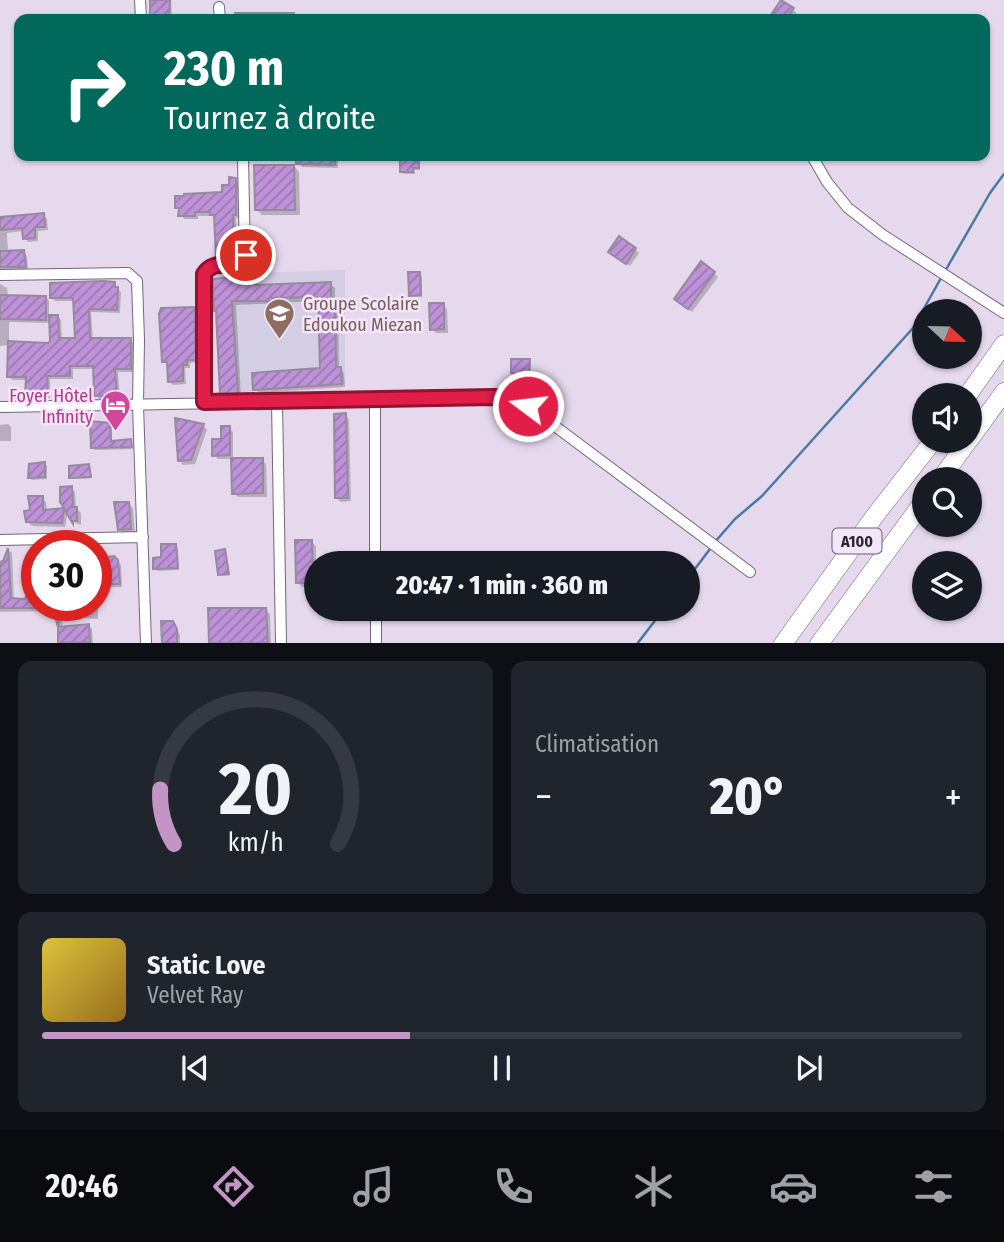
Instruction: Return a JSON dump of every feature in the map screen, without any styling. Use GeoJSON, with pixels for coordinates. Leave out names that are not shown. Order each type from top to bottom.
{"type":"FeatureCollection","features":[{"type":"Feature","properties":{"kind":"highway"},"geometry":{"type":"LineString","coordinates":[[976,383],[1004,344]]}},
{"type":"Feature","properties":{"kind":"highway"},"geometry":{"type":"LineString","coordinates":[[982,422],[1004,392]]}},
{"type":"Feature","properties":{"kind":"highway","name":"A100"},"geometry":{"type":"LineString","coordinates":[[783,643],[924,453]]}},
{"type":"Feature","properties":{"kind":"highway","name":"A100"},"geometry":{"type":"LineString","coordinates":[[819,643],[912,517]]}},
{"type":"Feature","properties":{"kind":"street"},"geometry":{"type":"LineString","coordinates":[[219,7],[220,14]]}},
{"type":"Feature","properties":{"kind":"street"},"geometry":{"type":"LineString","coordinates":[[204,402],[204,274],[208,268],[215,265],[239,264],[245,261],[243,161]]}},
{"type":"Feature","properties":{"kind":"street"},"geometry":{"type":"LineString","coordinates":[[815,161],[827,182],[848,208],[883,235],[1004,313]]}},
{"type":"Feature","properties":{"kind":"street"},"geometry":{"type":"LineString","coordinates":[[0,275],[128,273],[137,281],[146,643]]}},
{"type":"Feature","properties":{"kind":"street"},"geometry":{"type":"LineString","coordinates":[[0,407],[374,398],[505,398],[528,406],[750,572]]}},
{"type":"Feature","properties":{"kind":"street"},"geometry":{"type":"LineString","coordinates":[[374,398],[375,551]]}},
{"type":"Feature","properties":{"kind":"street"},"geometry":{"type":"LineString","coordinates":[[277,401],[281,643]]}},
{"type":"Feature","properties":{"kind":"street"},"geometry":{"type":"LineString","coordinates":[[0,540],[143,537]]}},
{"type":"Feature","properties":{"kind":"street"},"geometry":{"type":"LineString","coordinates":[[376,621],[376,643]]}},
{"type":"Feature","properties":{"kind":"shaded area","name":"Groupe Scolaire Edoukou Miezan"},"geometry":{"type":"Polygon","coordinates":[[[345,270],[345,384],[220,394],[212,274],[345,270]]]}},
{"type":"Feature","properties":{"kind":"building"},"geometry":{"type":"Polygon","coordinates":[[[150,0],[170,0],[169,14],[150,14],[150,0]]]}},
{"type":"Feature","properties":{"kind":"building"},"geometry":{"type":"Polygon","coordinates":[[[781,0],[794,8],[790,14],[771,14],[781,0]]]}},
{"type":"Feature","properties":{"kind":"building"},"geometry":{"type":"Polygon","coordinates":[[[235,13],[294,13],[294,14],[235,13]]]}},
{"type":"Feature","properties":{"kind":"building"},"geometry":{"type":"Polygon","coordinates":[[[296,161],[335,161],[335,165],[296,164],[296,161]]]}},
{"type":"Feature","properties":{"kind":"building"},"geometry":{"type":"Polygon","coordinates":[[[400,161],[418,161],[419,168],[413,168],[413,172],[400,172],[400,161]]]}},
{"type":"Feature","properties":{"kind":"building"},"geometry":{"type":"Polygon","coordinates":[[[254,165],[294,165],[295,210],[255,210],[254,165]]]}},
{"type":"Feature","properties":{"kind":"building"},"geometry":{"type":"Polygon","coordinates":[[[229,177],[236,178],[234,256],[216,257],[214,215],[210,215],[210,212],[195,212],[195,216],[178,216],[179,208],[175,208],[175,196],[222,192],[222,185],[229,185],[229,177]]]}},
{"type":"Feature","properties":{"kind":"building"},"geometry":{"type":"Polygon","coordinates":[[[44,213],[45,227],[35,227],[35,238],[23,239],[22,228],[0,230],[0,217],[44,213]]]}},
{"type":"Feature","properties":{"kind":"building"},"geometry":{"type":"Polygon","coordinates":[[[619,236],[636,248],[626,264],[608,252],[619,236]]]}},
{"type":"Feature","properties":{"kind":"building"},"geometry":{"type":"Polygon","coordinates":[[[24,250],[26,267],[0,267],[0,251],[24,250]]]}},
{"type":"Feature","properties":{"kind":"building"},"geometry":{"type":"Polygon","coordinates":[[[701,261],[715,272],[688,309],[674,299],[701,261]]]}},
{"type":"Feature","properties":{"kind":"building"},"geometry":{"type":"Polygon","coordinates":[[[408,272],[420,272],[421,295],[409,296],[408,272]]]}},
{"type":"Feature","properties":{"kind":"building"},"geometry":{"type":"Polygon","coordinates":[[[253,275],[254,285],[331,282],[331,301],[335,301],[336,367],[341,367],[342,384],[253,390],[252,373],[320,368],[318,297],[232,301],[238,394],[220,394],[213,279],[253,275]]]}},
{"type":"Feature","properties":{"kind":"building"},"geometry":{"type":"Polygon","coordinates":[[[115,282],[115,287],[118,287],[117,310],[89,309],[90,338],[131,338],[131,369],[115,369],[117,395],[94,396],[93,366],[70,366],[70,376],[47,376],[48,395],[25,396],[26,377],[7,377],[8,341],[48,343],[49,315],[58,315],[59,338],[75,338],[73,298],[50,298],[50,283],[115,282]]]}},
{"type":"Feature","properties":{"kind":"building"},"geometry":{"type":"Polygon","coordinates":[[[0,295],[46,296],[46,320],[0,319],[0,295]]]}},
{"type":"Feature","properties":{"kind":"building"},"geometry":{"type":"Polygon","coordinates":[[[429,303],[444,303],[444,329],[430,330],[429,303]]]}},
{"type":"Feature","properties":{"kind":"building"},"geometry":{"type":"Polygon","coordinates":[[[195,307],[196,360],[187,360],[187,365],[183,365],[183,381],[168,382],[167,362],[162,362],[159,314],[161,308],[195,307]]]}},
{"type":"Feature","properties":{"kind":"building"},"geometry":{"type":"Polygon","coordinates":[[[511,359],[530,359],[529,374],[511,373],[511,359]]]}},
{"type":"Feature","properties":{"kind":"building"},"geometry":{"type":"Polygon","coordinates":[[[346,413],[348,498],[335,498],[334,414],[346,413]]]}},
{"type":"Feature","properties":{"kind":"building"},"geometry":{"type":"Polygon","coordinates":[[[175,418],[204,424],[191,460],[178,461],[175,418]]]}},
{"type":"Feature","properties":{"kind":"building"},"geometry":{"type":"Polygon","coordinates":[[[90,421],[110,423],[111,441],[131,439],[132,447],[91,448],[90,421]]]}},
{"type":"Feature","properties":{"kind":"building"},"geometry":{"type":"Polygon","coordinates":[[[221,426],[230,426],[230,455],[212,456],[212,439],[221,439],[221,426]]]}},
{"type":"Feature","properties":{"kind":"building"},"geometry":{"type":"Polygon","coordinates":[[[231,458],[263,458],[263,493],[232,494],[231,458]]]}},
{"type":"Feature","properties":{"kind":"building"},"geometry":{"type":"Polygon","coordinates":[[[45,462],[45,477],[28,478],[29,464],[45,462]]]}},
{"type":"Feature","properties":{"kind":"building"},"geometry":{"type":"Polygon","coordinates":[[[89,464],[91,477],[69,478],[69,466],[89,464]]]}},
{"type":"Feature","properties":{"kind":"building"},"geometry":{"type":"Polygon","coordinates":[[[72,486],[77,521],[73,521],[73,524],[64,509],[62,523],[26,522],[24,511],[30,510],[28,496],[43,496],[43,510],[64,508],[60,502],[60,487],[72,486]]]}},
{"type":"Feature","properties":{"kind":"building"},"geometry":{"type":"Polygon","coordinates":[[[114,502],[129,502],[131,529],[118,530],[114,502]]]}},
{"type":"Feature","properties":{"kind":"building"},"geometry":{"type":"Polygon","coordinates":[[[295,540],[312,540],[312,551],[304,551],[304,583],[296,583],[295,540]]]}},
{"type":"Feature","properties":{"kind":"building"},"geometry":{"type":"Polygon","coordinates":[[[161,544],[176,544],[178,568],[153,569],[153,558],[161,557],[161,544]]]}},
{"type":"Feature","properties":{"kind":"building"},"geometry":{"type":"Polygon","coordinates":[[[8,548],[11,598],[21,599],[21,608],[0,608],[0,562],[3,561],[8,548]]]}},
{"type":"Feature","properties":{"kind":"building"},"geometry":{"type":"Polygon","coordinates":[[[225,549],[229,574],[218,575],[215,551],[225,549]]]}},
{"type":"Feature","properties":{"kind":"building"},"geometry":{"type":"Polygon","coordinates":[[[112,556],[118,560],[120,584],[112,584],[112,556]]]}},
{"type":"Feature","properties":{"kind":"building"},"geometry":{"type":"Polygon","coordinates":[[[208,608],[266,608],[268,643],[209,643],[208,608]]]}},
{"type":"Feature","properties":{"kind":"building"},"geometry":{"type":"Polygon","coordinates":[[[161,621],[173,621],[177,629],[177,643],[162,643],[161,621]]]}},
{"type":"Feature","properties":{"kind":"building"},"geometry":{"type":"Polygon","coordinates":[[[89,624],[90,642],[58,643],[58,627],[89,624]]]}},
{"type":"Feature","properties":{"kind":"waterway"},"geometry":{"type":"LineString","coordinates":[[944,273],[990,193],[1004,174]]}},
{"type":"Feature","properties":{"kind":"waterway"},"geometry":{"type":"LineString","coordinates":[[714,543],[735,519],[762,496],[913,328],[941,278]]}},
{"type":"Feature","properties":{"kind":"waterway"},"geometry":{"type":"LineString","coordinates":[[700,562],[710,549]]}},
{"type":"Feature","properties":{"kind":"waterway"},"geometry":{"type":"LineString","coordinates":[[638,643],[655,621]]}},
{"type":"Feature","properties":{"kind":"place","name":"Groupe Scolaire Edoukou Miezan"},"geometry":{"type":"Point","coordinates":[280,341]}},
{"type":"Feature","properties":{"kind":"place","name":"Foyer Hôtel Infinity"},"geometry":{"type":"Point","coordinates":[116,433]}},
{"type":"Feature","properties":{"kind":"route"},"geometry":{"type":"LineString","coordinates":[[246,255],[245,261],[239,264],[215,265],[208,268],[204,274],[204,402],[494,397],[528,406]]}}]}
